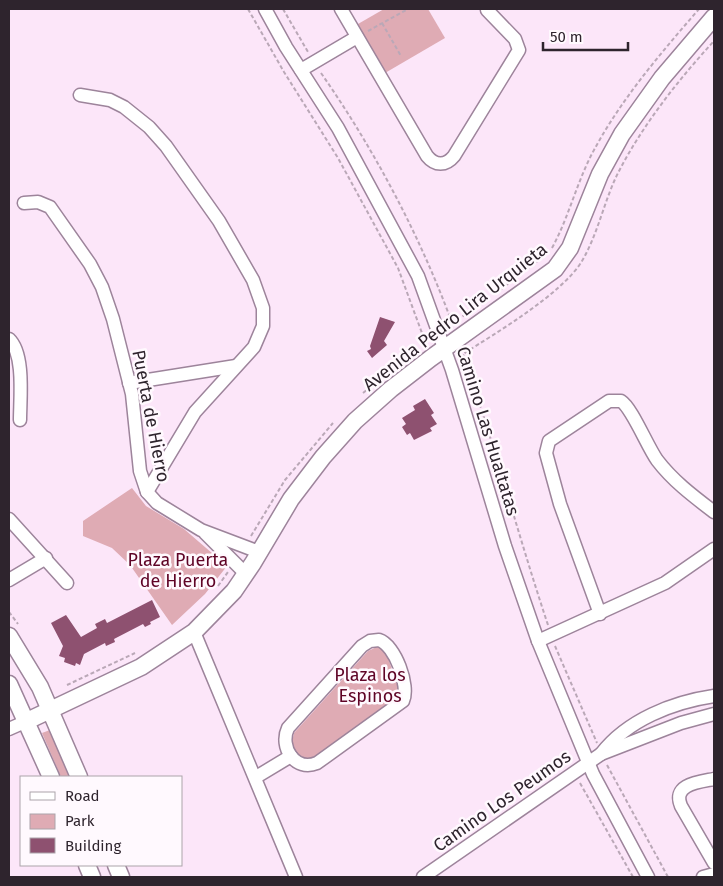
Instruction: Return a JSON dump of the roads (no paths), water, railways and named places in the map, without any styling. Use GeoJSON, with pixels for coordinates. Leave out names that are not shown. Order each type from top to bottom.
{"type":"FeatureCollection","features":[{"type":"Feature","properties":{"kind":"main road","name":"Avenida Pedro Lira Urquieta"},"geometry":{"type":"LineString","coordinates":[[27,721],[142,667],[194,632],[220,607],[240,568],[259,552],[291,499],[338,440],[380,398],[445,348],[542,280],[561,263],[570,248],[600,174],[622,134],[657,84],[714,17]]}},
{"type":"Feature","properties":{"kind":"main road"},"geometry":{"type":"LineString","coordinates":[[9,636],[29,667],[51,711],[79,776]]}},
{"type":"Feature","properties":{"kind":"main road"},"geometry":{"type":"LineString","coordinates":[[9,684],[51,776]]}},
{"type":"Feature","properties":{"kind":"street","name":"Camino Las Hualtatas"},"geometry":{"type":"LineString","coordinates":[[265,9],[338,128],[409,257],[445,348],[473,433],[505,546],[538,642],[588,763],[610,809],[648,877]]}},
{"type":"Feature","properties":{"kind":"street"},"geometry":{"type":"LineString","coordinates":[[341,9],[427,156],[437,164],[445,163],[454,156],[519,50],[518,42],[487,10]]}},
{"type":"Feature","properties":{"kind":"street"},"geometry":{"type":"LineString","coordinates":[[301,70],[357,37]]}},
{"type":"Feature","properties":{"kind":"street"},"geometry":{"type":"LineString","coordinates":[[80,96],[102,98],[119,104],[148,127],[188,173],[234,246],[257,288],[264,317],[258,340],[195,412],[147,492]]}},
{"type":"Feature","properties":{"kind":"street","name":"Puerta de Hierro"},"geometry":{"type":"LineString","coordinates":[[24,202],[38,202],[50,207],[95,272],[110,307],[134,405],[140,471],[147,492],[158,503],[201,530],[259,552]]}},
{"type":"Feature","properties":{"kind":"street"},"geometry":{"type":"LineString","coordinates":[[9,339],[16,348],[19,361],[20,420]]}},
{"type":"Feature","properties":{"kind":"street"},"geometry":{"type":"LineString","coordinates":[[129,383],[236,366]]}},
{"type":"Feature","properties":{"kind":"street"},"geometry":{"type":"LineString","coordinates":[[600,614],[568,527],[547,458],[546,448],[552,438],[610,401],[621,401],[628,407],[648,446],[666,471],[687,491],[714,512]]}},
{"type":"Feature","properties":{"kind":"street"},"geometry":{"type":"LineString","coordinates":[[9,519],[46,558],[67,584]]}},
{"type":"Feature","properties":{"kind":"street","name":"Puerta de Hierro"},"geometry":{"type":"LineString","coordinates":[[201,530],[240,568]]}},
{"type":"Feature","properties":{"kind":"street"},"geometry":{"type":"LineString","coordinates":[[538,642],[664,583],[714,549]]}},
{"type":"Feature","properties":{"kind":"street"},"geometry":{"type":"LineString","coordinates":[[9,580],[46,558]]}},
{"type":"Feature","properties":{"kind":"street"},"geometry":{"type":"LineString","coordinates":[[194,632],[256,777],[296,877]]}},
{"type":"Feature","properties":{"kind":"street"},"geometry":{"type":"LineString","coordinates":[[379,640],[388,644],[406,686],[403,701],[317,763],[312,765],[300,764],[291,756],[285,742],[286,732],[291,724],[366,643],[379,640]]}},
{"type":"Feature","properties":{"kind":"street","name":"Camino Los Peumos"},"geometry":{"type":"LineString","coordinates":[[423,877],[601,754],[616,738],[649,716],[678,704],[714,696]]}},
{"type":"Feature","properties":{"kind":"street","name":"Camino Los Peumos"},"geometry":{"type":"LineString","coordinates":[[601,754],[681,723],[714,714]]}},
{"type":"Feature","properties":{"kind":"street","name":"Avenida Pedro Lira Urquieta"},"geometry":{"type":"LineString","coordinates":[[9,729],[27,721]]}},
{"type":"Feature","properties":{"kind":"street"},"geometry":{"type":"LineString","coordinates":[[256,777],[291,756]]}},
{"type":"Feature","properties":{"kind":"street"},"geometry":{"type":"LineString","coordinates":[[714,779],[686,786],[680,794],[679,800],[714,863]]}},
{"type":"Feature","properties":{"kind":"street"},"geometry":{"type":"LineString","coordinates":[[704,877],[714,874]]}},
{"type":"Feature","properties":{"kind":"park label","name":"Plaza Puerta de Hierro"},"geometry":{"type":"Point","coordinates":[178,570]}},
{"type":"Feature","properties":{"kind":"park label","name":"Plaza los Espinos"},"geometry":{"type":"Point","coordinates":[370,685]}}]}
